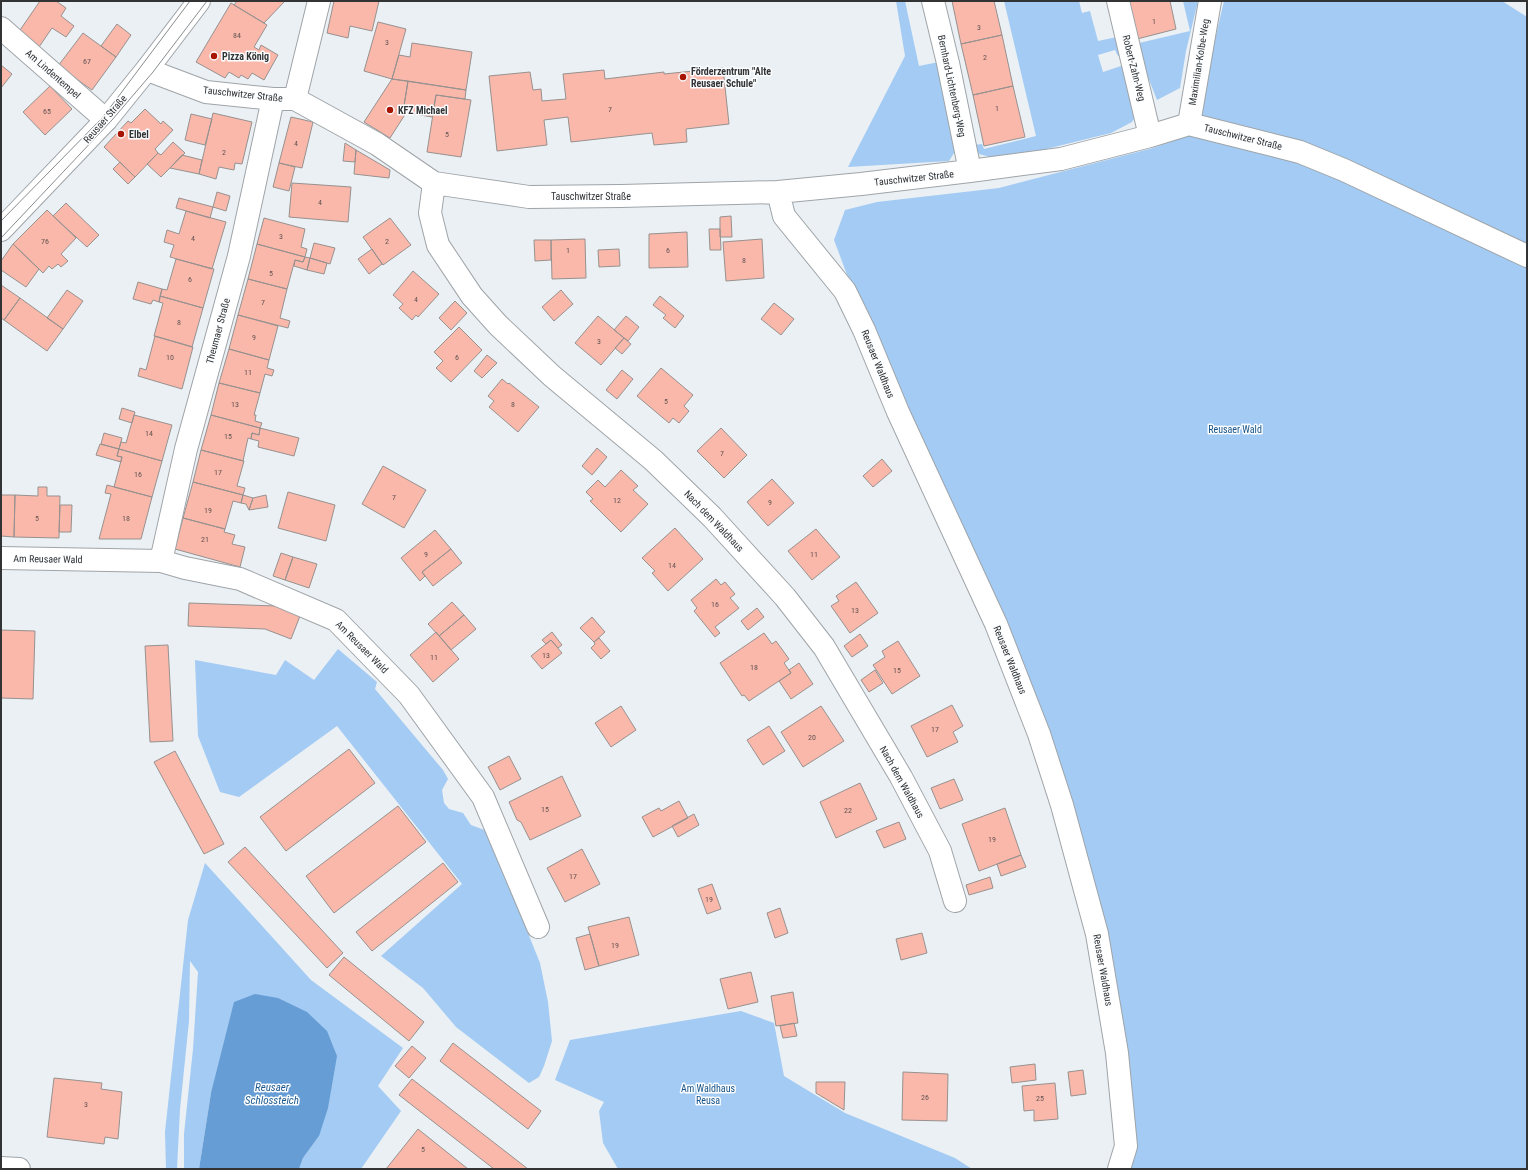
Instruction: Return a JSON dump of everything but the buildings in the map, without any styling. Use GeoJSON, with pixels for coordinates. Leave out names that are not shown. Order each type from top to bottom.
{"type":"FeatureCollection","features":[{"type":"Feature","properties":{"kind":"street","name":"Reusaer Straße"},"geometry":{"type":"LineString","coordinates":[[1,230],[106,120],[199,1]]}},
{"type":"Feature","properties":{"kind":"street","name":"Tauschwitzer Straße"},"geometry":{"type":"LineString","coordinates":[[295,98],[319,1]]}},
{"type":"Feature","properties":{"kind":"street","name":"Bernhard-Lichtenberg-Weg"},"geometry":{"type":"LineString","coordinates":[[933,1],[948,63],[970,171]]}},
{"type":"Feature","properties":{"kind":"street","name":"Robert-Zahn-Weg"},"geometry":{"type":"LineString","coordinates":[[1118,1],[1150,136]]}},
{"type":"Feature","properties":{"kind":"street","name":"Maximilian-Kolbe-Weg"},"geometry":{"type":"LineString","coordinates":[[1189,124],[1210,1]]}},
{"type":"Feature","properties":{"kind":"street","name":"Am Lindentempel"},"geometry":{"type":"LineString","coordinates":[[1,28],[106,120]]}},
{"type":"Feature","properties":{"kind":"street","name":"Tauschwitzer Straße"},"geometry":{"type":"LineString","coordinates":[[148,68],[153,72],[206,92],[273,99],[295,98],[377,144],[434,183],[529,196],[621,196],[778,192],[970,171],[1061,159],[1150,136],[1189,124],[1300,152],[1344,170],[1527,256]]}},
{"type":"Feature","properties":{"kind":"street","name":"Theumaer Straße"},"geometry":{"type":"LineString","coordinates":[[162,561],[186,449],[239,256],[273,99]]}},
{"type":"Feature","properties":{"kind":"street","name":"Nach dem Waldhaus"},"geometry":{"type":"LineString","coordinates":[[434,183],[430,213],[438,245],[472,296],[498,325],[552,376],[653,460],[712,517],[785,597],[824,647],[901,777],[940,851],[955,901]]}},
{"type":"Feature","properties":{"kind":"street","name":"Reusaer Waldhaus"},"geometry":{"type":"LineString","coordinates":[[778,192],[784,216],[845,291],[864,330],[898,412],[996,624],[1039,734],[1062,805],[1097,934],[1117,1053],[1124,1123],[1126,1146],[1119,1169]]}},
{"type":"Feature","properties":{"kind":"street","name":"Am Reusaer Wald"},"geometry":{"type":"LineString","coordinates":[[1,558],[162,561],[185,568],[240,579],[336,620],[409,695],[483,797],[538,927]]}},
{"type":"Feature","properties":{"kind":"street"},"geometry":{"type":"LineString","coordinates":[[1,1168],[19,1169]]}},
{"type":"Feature","properties":{"kind":"green space"},"geometry":{"type":"Polygon","coordinates":[[[896,1],[905,1],[919,66],[939,62],[957,145],[949,161],[848,167],[905,56],[896,1]]]}},
{"type":"Feature","properties":{"kind":"green space"},"geometry":{"type":"Polygon","coordinates":[[[1004,1],[1079,1],[1082,13],[1090,11],[1098,41],[1117,37],[1123,55],[1118,56],[1115,50],[1098,55],[1103,72],[1127,64],[1140,109],[1132,122],[1111,133],[1038,151],[990,157],[979,154],[974,145],[982,144],[984,149],[1036,136],[1004,1]]]}},
{"type":"Feature","properties":{"kind":"green space"},"geometry":{"type":"Polygon","coordinates":[[[1183,1],[1198,1],[1186,51],[1180,88],[1157,100],[1135,44],[1190,31],[1183,1]]]}},
{"type":"Feature","properties":{"kind":"green space","name":"Reusaer Wald"},"geometry":{"type":"Polygon","coordinates":[[[1224,1],[1502,1],[1527,17],[1527,1169],[1124,1169],[1103,931],[1000,621],[846,272],[834,240],[845,210],[877,202],[999,188],[1153,148],[1193,134],[1224,1]]]}},
{"type":"Feature","properties":{"kind":"green space"},"geometry":{"type":"Polygon","coordinates":[[[338,649],[377,682],[375,689],[443,770],[448,779],[442,790],[444,803],[449,809],[463,813],[471,825],[487,831],[540,963],[548,1002],[552,1041],[539,1077],[529,1083],[456,1027],[423,988],[381,956],[462,884],[337,726],[239,797],[220,792],[198,736],[195,660],[276,675],[285,660],[314,680],[338,649]]]}},
{"type":"Feature","properties":{"kind":"green space"},"geometry":{"type":"Polygon","coordinates":[[[205,863],[311,980],[403,1048],[378,1086],[401,1111],[361,1169],[299,1169],[303,1158],[319,1136],[211,1093],[199,1169],[184,1169],[184,1134],[193,1049],[198,972],[190,961],[189,1021],[180,1109],[177,1169],[166,1169],[165,1132],[188,920],[205,863]]]}},
{"type":"Feature","properties":{"kind":"green space","name":"Am Waldhaus Reusa"},"geometry":{"type":"Polygon","coordinates":[[[741,1011],[774,1023],[784,1076],[845,1113],[955,1158],[972,1169],[618,1169],[603,1143],[599,1111],[604,1102],[555,1080],[570,1040],[741,1011]]]}},
{"type":"Feature","properties":{"kind":"water","name":"Reusaer Schlossteich"},"geometry":{"type":"Polygon","coordinates":[[[255,994],[278,998],[307,1012],[327,1031],[337,1056],[328,1108],[319,1136],[303,1158],[299,1169],[199,1169],[211,1093],[234,1002],[255,994]]]}},
{"type":"Feature","properties":{"kind":"tram line"},"geometry":{"type":"LineString","coordinates":[[1,221],[103,117],[190,1]]}},
{"type":"Feature","properties":{"kind":"tram line"},"geometry":{"type":"LineString","coordinates":[[1,238],[112,120],[153,72],[207,1]]}},
{"type":"Feature","properties":{"kind":"place","name":"Pizza König"},"geometry":{"type":"Point","coordinates":[214,56]}},
{"type":"Feature","properties":{"kind":"place","name":"Förderzentrum \"Alte Reusaer Schule\""},"geometry":{"type":"Point","coordinates":[683,77]}},
{"type":"Feature","properties":{"kind":"place","name":"KFZ Michael"},"geometry":{"type":"Point","coordinates":[390,110]}},
{"type":"Feature","properties":{"kind":"place","name":"Elbel"},"geometry":{"type":"Point","coordinates":[121,134]}}]}
